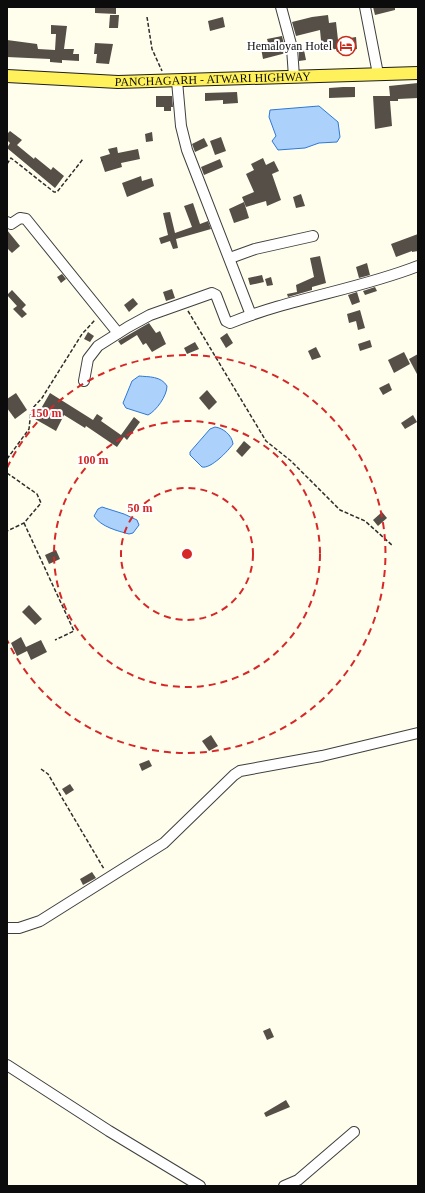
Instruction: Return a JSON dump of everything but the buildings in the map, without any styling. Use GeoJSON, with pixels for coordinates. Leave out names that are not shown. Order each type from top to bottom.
{"type":"FeatureCollection","features":[{"type":"Feature","properties":{"kind":"main road","name":"PANCHAGARH - ATWARI HIGHWAY"},"geometry":{"type":"LineString","coordinates":[[7,76],[87,81],[177,81],[418,73]]}},
{"type":"Feature","properties":{"kind":"street"},"geometry":{"type":"LineString","coordinates":[[281,7],[292,48],[294,77]]}},
{"type":"Feature","properties":{"kind":"street"},"geometry":{"type":"LineString","coordinates":[[365,7],[378,74]]}},
{"type":"Feature","properties":{"kind":"street"},"geometry":{"type":"LineString","coordinates":[[177,81],[179,114],[183,138],[251,314]]}},
{"type":"Feature","properties":{"kind":"street"},"geometry":{"type":"LineString","coordinates":[[7,222],[11,224],[20,218],[26,219],[118,333]]}},
{"type":"Feature","properties":{"kind":"street"},"geometry":{"type":"LineString","coordinates":[[230,258],[255,249],[313,236]]}},
{"type":"Feature","properties":{"kind":"street"},"geometry":{"type":"LineString","coordinates":[[84,381],[88,359],[92,353],[118,333],[150,315],[184,302],[212,293],[216,295],[226,321],[230,323],[272,307],[360,285],[418,266]]}},
{"type":"Feature","properties":{"kind":"street"},"geometry":{"type":"LineString","coordinates":[[7,928],[19,928],[40,921],[164,843],[240,771],[322,756],[418,733]]}},
{"type":"Feature","properties":{"kind":"street"},"geometry":{"type":"LineString","coordinates":[[7,1065],[109,1131],[200,1186]]}},
{"type":"Feature","properties":{"kind":"street"},"geometry":{"type":"LineString","coordinates":[[284,1186],[298,1180],[354,1132]]}},
{"type":"Feature","properties":{"kind":"path"},"geometry":{"type":"LineString","coordinates":[[147,17],[152,49],[162,69],[162,81]]}},
{"type":"Feature","properties":{"kind":"path"},"geometry":{"type":"LineString","coordinates":[[7,164],[12,158],[54,192],[57,192],[83,159]]}},
{"type":"Feature","properties":{"kind":"path"},"geometry":{"type":"LineString","coordinates":[[184,302],[193,321],[266,441],[291,461],[340,510],[364,521],[393,546]]}},
{"type":"Feature","properties":{"kind":"path"},"geometry":{"type":"LineString","coordinates":[[7,459],[29,429],[31,410],[42,398],[82,334],[102,313]]}},
{"type":"Feature","properties":{"kind":"path"},"geometry":{"type":"LineString","coordinates":[[7,473],[37,494],[41,499],[39,506],[24,522],[7,531]]}},
{"type":"Feature","properties":{"kind":"path"},"geometry":{"type":"LineString","coordinates":[[24,522],[74,631],[55,640]]}},
{"type":"Feature","properties":{"kind":"path"},"geometry":{"type":"LineString","coordinates":[[41,769],[48,774],[109,878]]}},
{"type":"Feature","properties":{"kind":"water"},"geometry":{"type":"Polygon","coordinates":[[[319,106],[338,122],[340,137],[337,142],[319,143],[305,148],[278,150],[272,141],[276,136],[269,117],[270,110],[319,106]]]}},
{"type":"Feature","properties":{"kind":"water"},"geometry":{"type":"Polygon","coordinates":[[[139,376],[162,380],[167,386],[167,390],[160,403],[148,415],[126,408],[123,403],[132,381],[139,376]]]}},
{"type":"Feature","properties":{"kind":"water"},"geometry":{"type":"Polygon","coordinates":[[[215,427],[227,432],[233,444],[223,455],[210,465],[202,467],[190,455],[190,452],[210,429],[215,427]]]}},
{"type":"Feature","properties":{"kind":"water"},"geometry":{"type":"Polygon","coordinates":[[[102,507],[137,520],[139,525],[133,533],[129,534],[105,526],[94,516],[98,509],[102,507]]]}},
{"type":"Feature","properties":{"kind":"place","name":"Hemaloyan Hotel"},"geometry":{"type":"Point","coordinates":[346,46]}}]}
